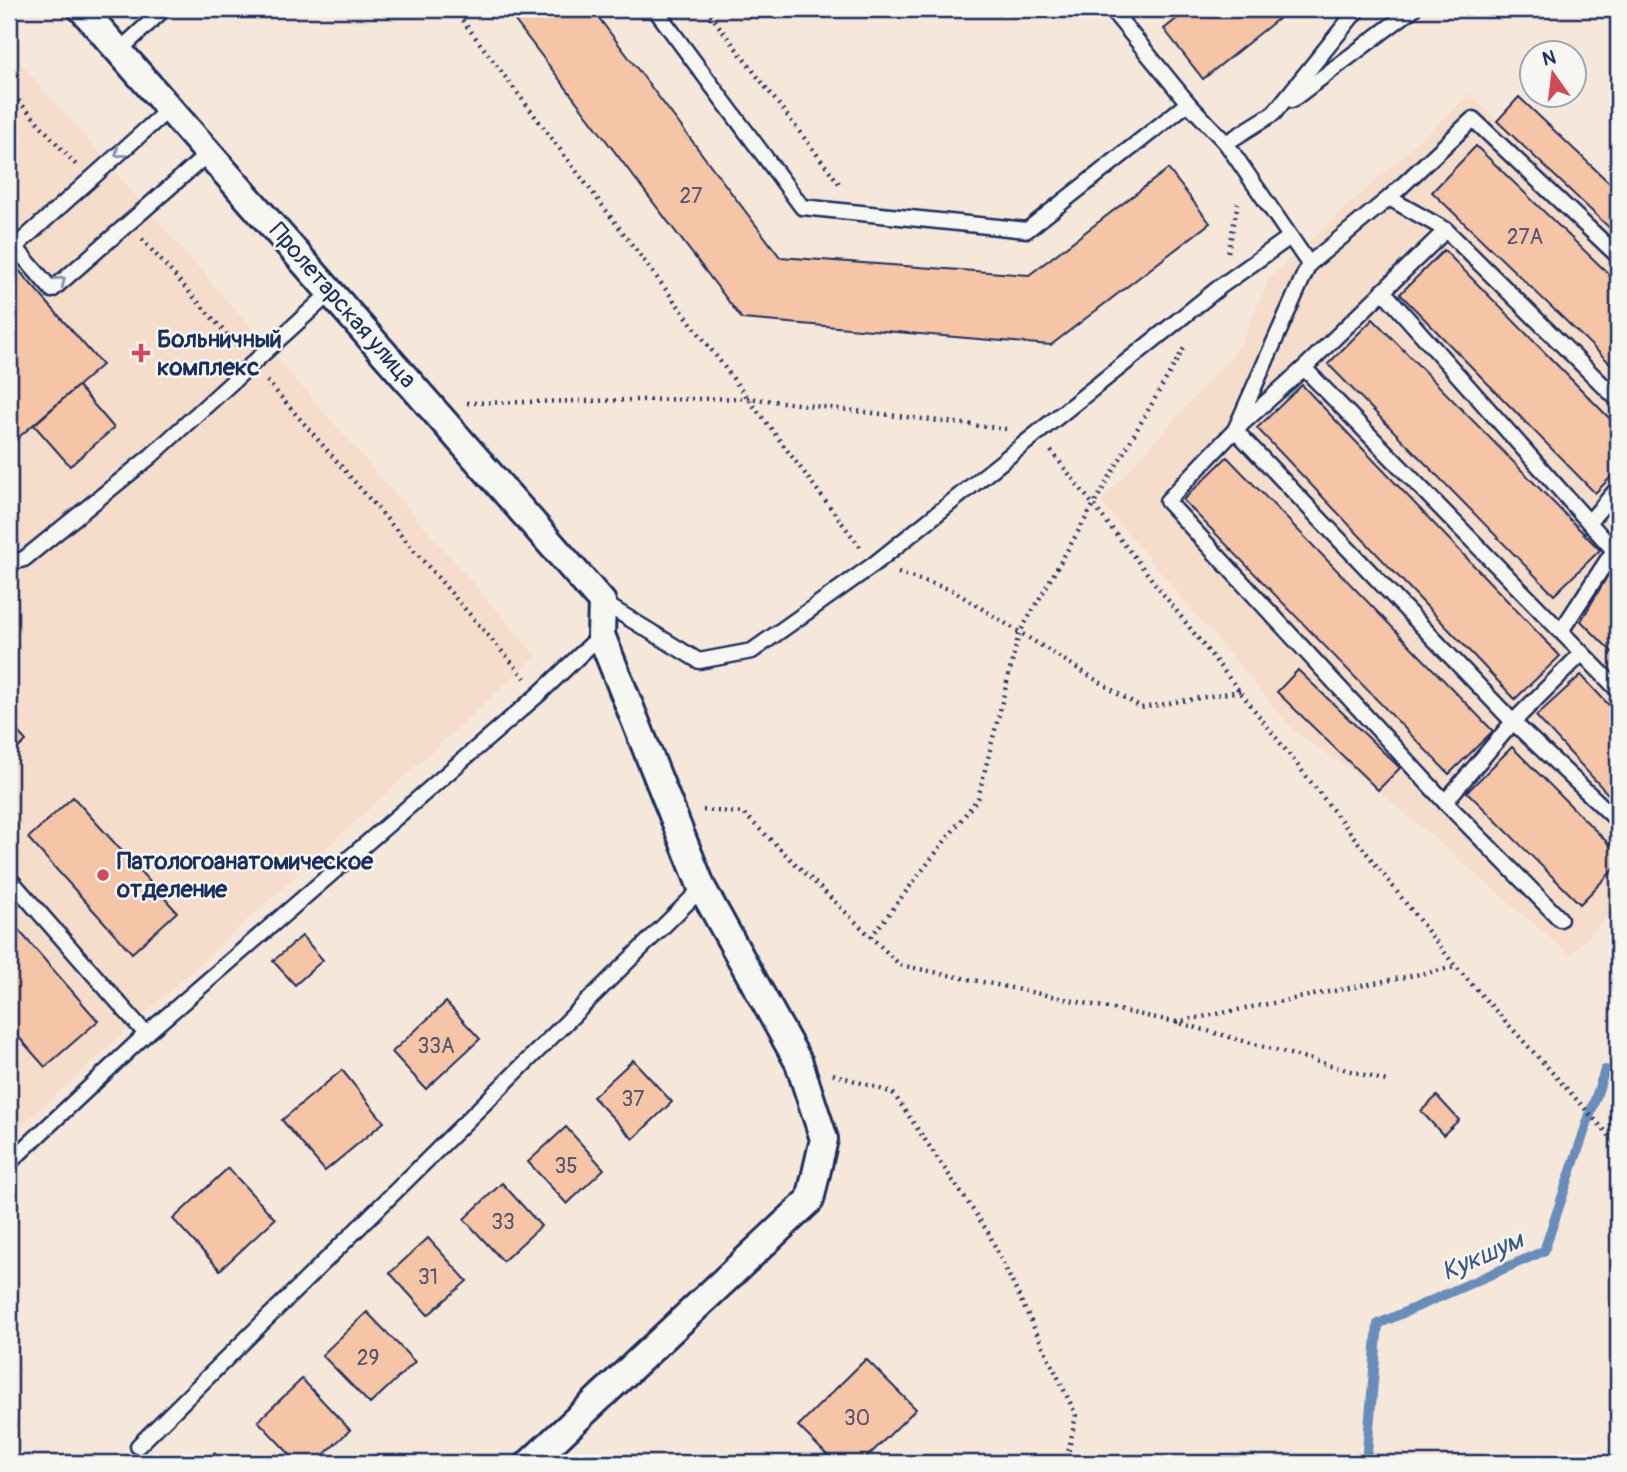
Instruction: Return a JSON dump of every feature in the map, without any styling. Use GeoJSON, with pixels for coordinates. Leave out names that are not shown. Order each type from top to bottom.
{"type":"FeatureCollection","features":[{"type":"Feature","properties":{"kind":"street","name":"Пролетарская улица"},"geometry":{"type":"LineString","coordinates":[[82,9],[603,602]]}},
{"type":"Feature","properties":{"kind":"street"},"geometry":{"type":"LineString","coordinates":[[530,1463],[810,1200],[824,1139],[799,1063],[702,888],[601,635],[603,602]]}},
{"type":"Feature","properties":{"kind":"lane"},"geometry":{"type":"LineString","coordinates":[[119,51],[164,9]]}},
{"type":"Feature","properties":{"kind":"lane"},"geometry":{"type":"LineString","coordinates":[[655,9],[802,206],[1027,230],[1188,103]]}},
{"type":"Feature","properties":{"kind":"lane"},"geometry":{"type":"LineString","coordinates":[[1111,9],[1188,103],[1226,143],[1309,264]]}},
{"type":"Feature","properties":{"kind":"lane"},"geometry":{"type":"LineString","coordinates":[[1274,113],[1358,9]]}},
{"type":"Feature","properties":{"kind":"lane"},"geometry":{"type":"LineString","coordinates":[[1226,143],[1274,113],[1413,9]]}},
{"type":"Feature","properties":{"kind":"lane"},"geometry":{"type":"LineString","coordinates":[[170,108],[15,247],[52,289],[209,153]]}},
{"type":"Feature","properties":{"kind":"lane"},"geometry":{"type":"LineString","coordinates":[[1235,430],[1309,264],[1389,198],[1474,119],[1618,256]]}},
{"type":"Feature","properties":{"kind":"lane"},"geometry":{"type":"LineString","coordinates":[[1389,198],[1446,230],[1618,400]]}},
{"type":"Feature","properties":{"kind":"lane"},"geometry":{"type":"LineString","coordinates":[[1446,230],[1304,368],[1235,430],[1167,501],[1445,802],[1560,919]]}},
{"type":"Feature","properties":{"kind":"lane"},"geometry":{"type":"LineString","coordinates":[[603,602],[699,662],[752,651],[873,565],[1221,286],[1290,237]]}},
{"type":"Feature","properties":{"kind":"lane"},"geometry":{"type":"LineString","coordinates":[[9,563],[24,559],[151,456],[332,291]]}},
{"type":"Feature","properties":{"kind":"lane"},"geometry":{"type":"LineString","coordinates":[[1383,291],[1616,552],[1561,631]]}},
{"type":"Feature","properties":{"kind":"lane"},"geometry":{"type":"LineString","coordinates":[[1304,368],[1618,690]]}},
{"type":"Feature","properties":{"kind":"lane"},"geometry":{"type":"LineString","coordinates":[[1235,430],[1513,722],[1618,821]]}},
{"type":"Feature","properties":{"kind":"lane"},"geometry":{"type":"LineString","coordinates":[[1590,522],[1618,488]]}},
{"type":"Feature","properties":{"kind":"lane"},"geometry":{"type":"LineString","coordinates":[[9,1163],[146,1034],[539,694],[601,635]]}},
{"type":"Feature","properties":{"kind":"lane"},"geometry":{"type":"LineString","coordinates":[[1445,802],[1513,722],[1581,654]]}},
{"type":"Feature","properties":{"kind":"lane"},"geometry":{"type":"LineString","coordinates":[[9,878],[146,1034]]}},
{"type":"Feature","properties":{"kind":"lane"},"geometry":{"type":"LineString","coordinates":[[138,1446],[702,888]]}},
{"type":"Feature","properties":{"kind":"path"},"geometry":{"type":"LineString","coordinates":[[454,9],[873,565],[952,590],[1141,708],[1241,691]]}},
{"type":"Feature","properties":{"kind":"path"},"geometry":{"type":"LineString","coordinates":[[706,9],[861,213]]}},
{"type":"Feature","properties":{"kind":"path"},"geometry":{"type":"LineString","coordinates":[[9,90],[88,180]]}},
{"type":"Feature","properties":{"kind":"path"},"geometry":{"type":"LineString","coordinates":[[1221,286],[1245,173]]}},
{"type":"Feature","properties":{"kind":"path"},"geometry":{"type":"LineString","coordinates":[[128,223],[539,694]]}},
{"type":"Feature","properties":{"kind":"path"},"geometry":{"type":"LineString","coordinates":[[871,937],[978,798],[1019,634],[1091,505],[1187,343]]}},
{"type":"Feature","properties":{"kind":"path"},"geometry":{"type":"LineString","coordinates":[[431,404],[748,398],[1037,433],[1456,967],[1618,1144]]}},
{"type":"Feature","properties":{"kind":"path"},"geometry":{"type":"LineString","coordinates":[[670,808],[743,813],[900,965],[1176,1022],[1390,1082]]}},
{"type":"Feature","properties":{"kind":"path"},"geometry":{"type":"LineString","coordinates":[[1176,1022],[1456,967]]}},
{"type":"Feature","properties":{"kind":"path"},"geometry":{"type":"LineString","coordinates":[[799,1063],[893,1093],[988,1231],[1076,1415],[1066,1463]]}},
{"type":"Feature","properties":{"kind":"shaded area","name":"Больничный комплекс"},"geometry":{"type":"Polygon","coordinates":[[[9,50],[536,656],[9,1138],[9,50]]]}},
{"type":"Feature","properties":{"kind":"shaded area"},"geometry":{"type":"Polygon","coordinates":[[[1470,94],[1497,121],[1518,98],[1518,108],[1531,108],[1618,191],[1618,905],[1570,955],[1378,790],[1294,731],[1101,501],[1239,348],[1270,277],[1470,94]]]}},
{"type":"Feature","properties":{"kind":"building"},"geometry":{"type":"Polygon","coordinates":[[[506,9],[592,9],[780,257],[1029,275],[1168,169],[1210,223],[1051,345],[742,319],[506,9]]]}},
{"type":"Feature","properties":{"kind":"building"},"geometry":{"type":"Polygon","coordinates":[[[1189,9],[1289,10],[1203,79],[1164,29],[1189,9]]]}},
{"type":"Feature","properties":{"kind":"building"},"geometry":{"type":"Polygon","coordinates":[[[1518,98],[1518,108],[1531,108],[1618,191],[1618,236],[1497,121],[1518,98]]]}},
{"type":"Feature","properties":{"kind":"building"},"geometry":{"type":"Polygon","coordinates":[[[1476,146],[1618,283],[1618,371],[1432,192],[1476,146]]]}},
{"type":"Feature","properties":{"kind":"building"},"geometry":{"type":"Polygon","coordinates":[[[1444,250],[1618,427],[1618,470],[1595,493],[1400,294],[1444,250]]]}},
{"type":"Feature","properties":{"kind":"building"},"geometry":{"type":"Polygon","coordinates":[[[9,259],[102,365],[11,444],[9,442],[9,259]]]}},
{"type":"Feature","properties":{"kind":"building"},"geometry":{"type":"Polygon","coordinates":[[[1373,319],[1600,550],[1554,595],[1328,364],[1373,319]]]}},
{"type":"Feature","properties":{"kind":"building"},"geometry":{"type":"Polygon","coordinates":[[[1302,385],[1560,656],[1515,699],[1257,428],[1302,385]]]}},
{"type":"Feature","properties":{"kind":"building"},"geometry":{"type":"Polygon","coordinates":[[[78,386],[114,428],[70,466],[34,425],[78,386]]]}},
{"type":"Feature","properties":{"kind":"building"},"geometry":{"type":"Polygon","coordinates":[[[1227,457],[1493,731],[1449,774],[1183,500],[1227,457]]]}},
{"type":"Feature","properties":{"kind":"building"},"geometry":{"type":"Polygon","coordinates":[[[1615,563],[1618,566],[1618,658],[1581,621],[1615,563]]]}},
{"type":"Feature","properties":{"kind":"building"},"geometry":{"type":"Polygon","coordinates":[[[1298,670],[1400,768],[1378,790],[1277,692],[1298,670]]]}},
{"type":"Feature","properties":{"kind":"building"},"geometry":{"type":"Polygon","coordinates":[[[1581,675],[1618,715],[1618,805],[1536,716],[1581,675]]]}},
{"type":"Feature","properties":{"kind":"building"},"geometry":{"type":"Polygon","coordinates":[[[9,722],[26,741],[9,757],[9,722]]]}},
{"type":"Feature","properties":{"kind":"building"},"geometry":{"type":"Polygon","coordinates":[[[1512,747],[1618,853],[1618,865],[1580,904],[1467,792],[1512,747]]]}},
{"type":"Feature","properties":{"kind":"building","name":"Патологоанатомическое отделение"},"geometry":{"type":"Polygon","coordinates":[[[73,797],[177,912],[132,953],[28,838],[73,797]]]}},
{"type":"Feature","properties":{"kind":"building"},"geometry":{"type":"Polygon","coordinates":[[[9,919],[98,1021],[45,1067],[9,1026],[9,919]]]}},
{"type":"Feature","properties":{"kind":"building"},"geometry":{"type":"Polygon","coordinates":[[[302,936],[323,960],[295,985],[273,961],[302,936]]]}},
{"type":"Feature","properties":{"kind":"building"},"geometry":{"type":"Polygon","coordinates":[[[446,1002],[480,1039],[426,1089],[392,1052],[446,1002]]]}},
{"type":"Feature","properties":{"kind":"building"},"geometry":{"type":"Polygon","coordinates":[[[633,1060],[672,1102],[633,1139],[593,1097],[633,1060]]]}},
{"type":"Feature","properties":{"kind":"building"},"geometry":{"type":"Polygon","coordinates":[[[342,1070],[384,1122],[325,1171],[282,1120],[342,1070]]]}},
{"type":"Feature","properties":{"kind":"building"},"geometry":{"type":"Polygon","coordinates":[[[1437,1096],[1459,1120],[1443,1135],[1421,1111],[1437,1096]]]}},
{"type":"Feature","properties":{"kind":"building"},"geometry":{"type":"Polygon","coordinates":[[[566,1127],[604,1169],[567,1204],[528,1162],[566,1127]]]}},
{"type":"Feature","properties":{"kind":"building"},"geometry":{"type":"Polygon","coordinates":[[[228,1168],[275,1219],[220,1270],[173,1219],[228,1168]]]}},
{"type":"Feature","properties":{"kind":"building"},"geometry":{"type":"Polygon","coordinates":[[[502,1183],[541,1226],[503,1261],[464,1219],[502,1183]]]}},
{"type":"Feature","properties":{"kind":"building"},"geometry":{"type":"Polygon","coordinates":[[[428,1238],[467,1281],[428,1315],[390,1273],[428,1238]]]}},
{"type":"Feature","properties":{"kind":"building"},"geometry":{"type":"Polygon","coordinates":[[[367,1312],[415,1362],[370,1404],[322,1355],[367,1312]]]}},
{"type":"Feature","properties":{"kind":"building"},"geometry":{"type":"Polygon","coordinates":[[[866,1359],[916,1409],[861,1463],[835,1463],[798,1426],[866,1359]]]}},
{"type":"Feature","properties":{"kind":"building"},"geometry":{"type":"Polygon","coordinates":[[[302,1379],[350,1430],[315,1463],[298,1463],[258,1421],[302,1379]]]}},
{"type":"Feature","properties":{"kind":"building"},"geometry":{"type":"Polygon","coordinates":[[[214,1453],[224,1463],[204,1463],[214,1453]]]}},
{"type":"Feature","properties":{"kind":"waterway","name":"Кукшум"},"geometry":{"type":"LineString","coordinates":[[1366,1463],[1378,1324],[1544,1251],[1605,1070],[1618,1074]]}},
{"type":"Feature","properties":{"kind":"place","name":"Больничный комплекс"},"geometry":{"type":"Point","coordinates":[141,353]}},
{"type":"Feature","properties":{"kind":"place","name":"Патологоанатомическое отделение"},"geometry":{"type":"Point","coordinates":[103,875]}}]}
